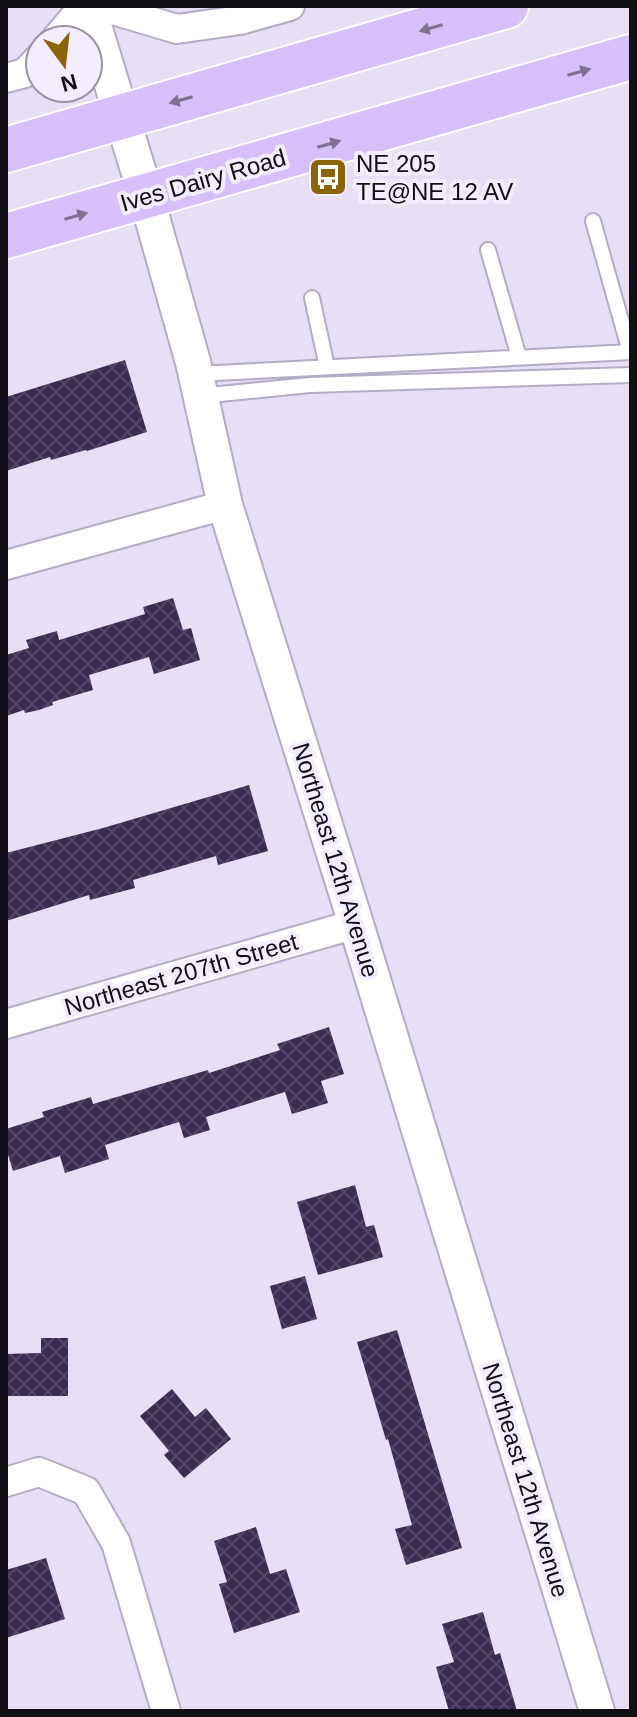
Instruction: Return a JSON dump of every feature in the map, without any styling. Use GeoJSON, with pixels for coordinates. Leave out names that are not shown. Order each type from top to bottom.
{"type":"FeatureCollection","features":[{"type":"Feature","properties":{"kind":"main road"},"geometry":{"type":"LineString","coordinates":[[6,150],[506,6]]}},
{"type":"Feature","properties":{"kind":"main road","name":"Ives Dairy Road"},"geometry":{"type":"LineString","coordinates":[[6,236],[631,57]]}},
{"type":"Feature","properties":{"kind":"street"},"geometry":{"type":"LineString","coordinates":[[70,24],[86,6]]}},
{"type":"Feature","properties":{"kind":"street","name":"Northeast 12th Avenue"},"geometry":{"type":"LineString","coordinates":[[86,6],[146,196],[198,385],[225,505],[597,1711]]}},
{"type":"Feature","properties":{"kind":"street"},"geometry":{"type":"LineString","coordinates":[[99,6],[177,29],[240,20],[290,6]]}},
{"type":"Feature","properties":{"kind":"street"},"geometry":{"type":"LineString","coordinates":[[6,565],[225,505]]}},
{"type":"Feature","properties":{"kind":"street","name":"Northeast 207th Street"},"geometry":{"type":"LineString","coordinates":[[6,1024],[356,924]]}},
{"type":"Feature","properties":{"kind":"street"},"geometry":{"type":"LineString","coordinates":[[6,1482],[39,1472],[86,1491],[116,1543],[166,1711]]}},
{"type":"Feature","properties":{"kind":"lane"},"geometry":{"type":"LineString","coordinates":[[198,385],[327,367],[630,352],[593,221]]}},
{"type":"Feature","properties":{"kind":"lane"},"geometry":{"type":"LineString","coordinates":[[488,250],[519,357]]}},
{"type":"Feature","properties":{"kind":"lane"},"geometry":{"type":"LineString","coordinates":[[312,298],[327,367]]}},
{"type":"Feature","properties":{"kind":"lane"},"geometry":{"type":"LineString","coordinates":[[198,385],[310,385],[631,375]]}},
{"type":"Feature","properties":{"kind":"building"},"geometry":{"type":"Polygon","coordinates":[[[125,360],[147,432],[6,471],[6,397],[125,360]]]}},
{"type":"Feature","properties":{"kind":"building"},"geometry":{"type":"Polygon","coordinates":[[[173,598],[183,630],[191,628],[200,660],[154,674],[149,657],[89,675],[93,690],[52,702],[53,705],[39,710],[25,713],[24,710],[6,716],[6,655],[29,648],[26,640],[57,631],[59,640],[145,614],[143,607],[173,598]]]}},
{"type":"Feature","properties":{"kind":"building"},"geometry":{"type":"Polygon","coordinates":[[[249,785],[268,851],[218,865],[216,856],[133,880],[135,888],[90,900],[89,895],[6,921],[6,853],[249,785]]]}},
{"type":"Feature","properties":{"kind":"building"},"geometry":{"type":"Polygon","coordinates":[[[329,1027],[344,1074],[321,1081],[328,1103],[292,1114],[285,1092],[206,1117],[210,1130],[184,1138],[179,1122],[105,1145],[109,1159],[65,1173],[60,1156],[13,1171],[6,1148],[6,1129],[44,1117],[42,1112],[91,1097],[93,1104],[208,1070],[209,1073],[280,1050],[277,1044],[329,1027]]]}},
{"type":"Feature","properties":{"kind":"building"},"geometry":{"type":"Polygon","coordinates":[[[355,1185],[366,1227],[374,1225],[383,1257],[318,1275],[297,1202],[355,1185]]]}},
{"type":"Feature","properties":{"kind":"building"},"geometry":{"type":"Polygon","coordinates":[[[305,1276],[317,1319],[282,1329],[270,1286],[305,1276]]]}},
{"type":"Feature","properties":{"kind":"building"},"geometry":{"type":"Polygon","coordinates":[[[397,1330],[462,1548],[406,1565],[395,1529],[412,1525],[357,1342],[397,1330]]]}},
{"type":"Feature","properties":{"kind":"building"},"geometry":{"type":"Polygon","coordinates":[[[41,1338],[68,1338],[68,1396],[6,1396],[6,1354],[41,1353],[41,1338]]]}},
{"type":"Feature","properties":{"kind":"building"},"geometry":{"type":"Polygon","coordinates":[[[172,1389],[195,1417],[206,1408],[231,1439],[184,1478],[164,1455],[169,1451],[140,1416],[172,1389]]]}},
{"type":"Feature","properties":{"kind":"building"},"geometry":{"type":"Polygon","coordinates":[[[256,1527],[270,1574],[286,1569],[300,1612],[234,1633],[219,1584],[227,1582],[214,1541],[256,1527]]]}},
{"type":"Feature","properties":{"kind":"building"},"geometry":{"type":"Polygon","coordinates":[[[46,1558],[65,1619],[6,1638],[6,1570],[46,1558]]]}},
{"type":"Feature","properties":{"kind":"building"},"geometry":{"type":"Polygon","coordinates":[[[483,1612],[495,1655],[500,1653],[517,1711],[449,1711],[436,1667],[454,1662],[442,1624],[483,1612]]]}},
{"type":"Feature","properties":{"kind":"place","name":"NE 205 TE@NE 12 AV"},"geometry":{"type":"Point","coordinates":[328,177]}}]}
